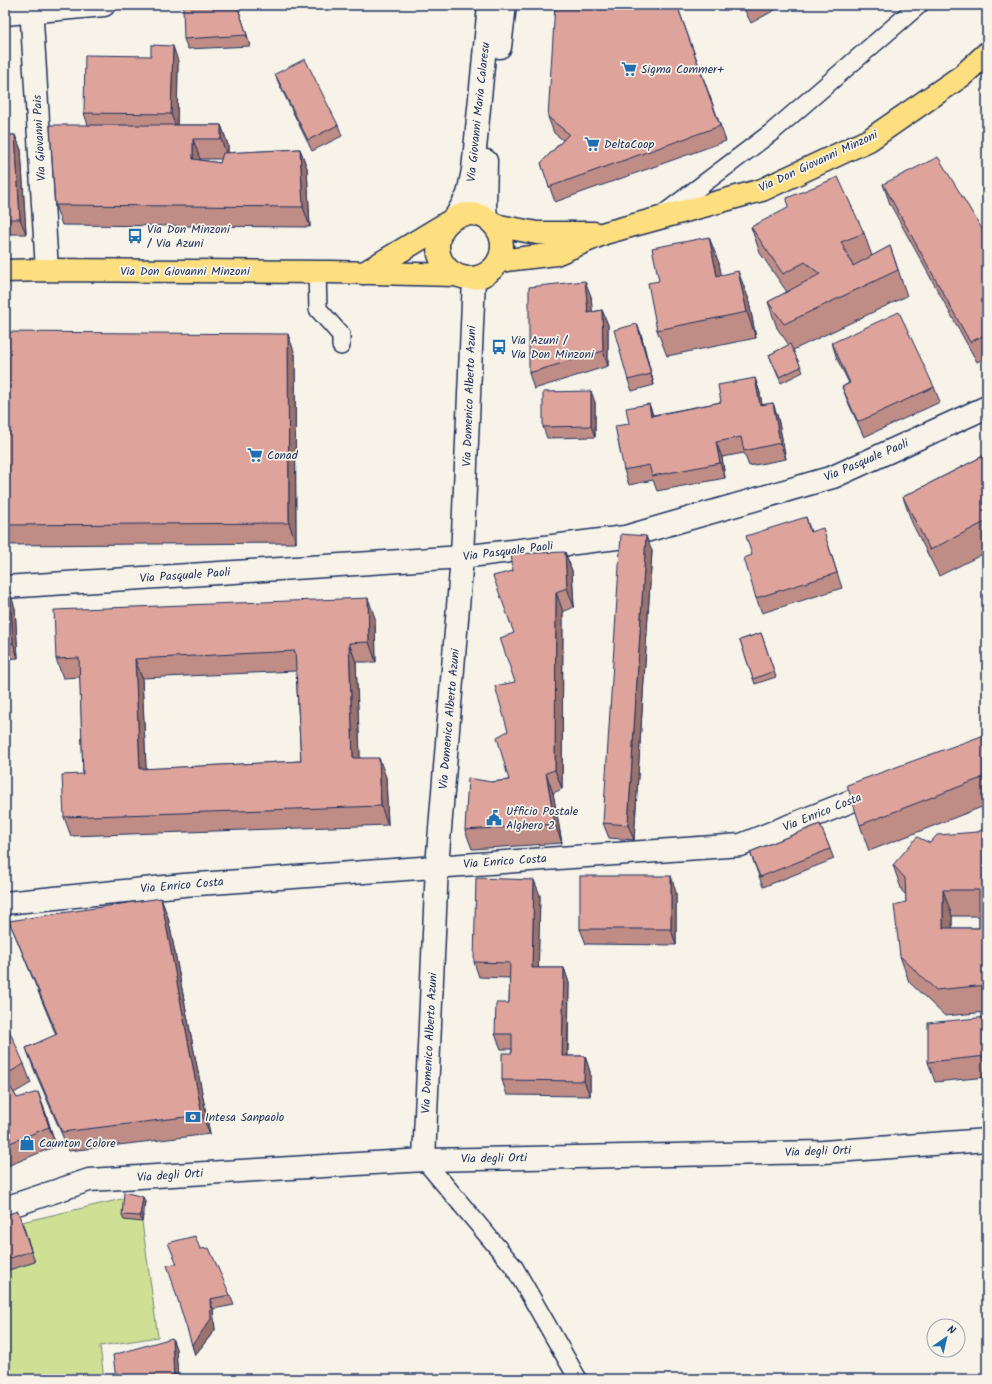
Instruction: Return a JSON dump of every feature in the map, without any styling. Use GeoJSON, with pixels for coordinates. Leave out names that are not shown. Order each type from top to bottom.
{"type":"FeatureCollection","features":[{"type":"Feature","properties":{"kind":"main road","name":"Via Don Giovanni Minzoni"},"geometry":{"type":"LineString","coordinates":[[499,261],[556,254],[605,233],[762,190],[869,140],[963,75],[987,53]]}},
{"type":"Feature","properties":{"kind":"main road"},"geometry":{"type":"LineString","coordinates":[[364,273],[452,220],[474,213],[490,221],[502,239],[503,250],[499,261],[493,270],[484,276],[464,277],[446,268],[441,262],[438,250],[438,240],[442,229],[452,220]]}},
{"type":"Feature","properties":{"kind":"main road","name":"Via Don Giovanni Minzoni"},"geometry":{"type":"LineString","coordinates":[[490,221],[537,234],[605,233]]}},
{"type":"Feature","properties":{"kind":"main road","name":"Via Don Giovanni Minzoni"},"geometry":{"type":"LineString","coordinates":[[5,272],[47,270],[317,272],[464,277]]}},
{"type":"Feature","properties":{"kind":"street"},"geometry":{"type":"LineString","coordinates":[[5,14],[31,8],[104,5]]}},
{"type":"Feature","properties":{"kind":"street","name":"Via Giovanni Maria Calaresu"},"geometry":{"type":"LineString","coordinates":[[452,220],[468,195],[473,170],[489,5]]}},
{"type":"Feature","properties":{"kind":"street","name":"Via Giovanni Maria Calaresu"},"geometry":{"type":"LineString","coordinates":[[490,221],[484,206],[485,171],[505,5]]}},
{"type":"Feature","properties":{"kind":"street","name":"Via Giovanni Pais"},"geometry":{"type":"LineString","coordinates":[[31,8],[47,270]]}},
{"type":"Feature","properties":{"kind":"street","name":"Via Domenico Alberto Azuni"},"geometry":{"type":"LineString","coordinates":[[424,1160],[437,866],[462,557],[464,277]]}},
{"type":"Feature","properties":{"kind":"street","name":"Via Pasquale Paoli"},"geometry":{"type":"LineString","coordinates":[[5,587],[462,557],[625,537],[833,477],[987,407]]}},
{"type":"Feature","properties":{"kind":"street","name":"Via Enrico Costa"},"geometry":{"type":"LineString","coordinates":[[5,903],[159,887],[741,845],[897,782]]}},
{"type":"Feature","properties":{"kind":"street","name":"Via degli Orti"},"geometry":{"type":"LineString","coordinates":[[5,1208],[89,1180],[424,1160],[823,1152],[987,1140]]}},
{"type":"Feature","properties":{"kind":"lane"},"geometry":{"type":"LineString","coordinates":[[658,218],[772,132],[919,5]]}},
{"type":"Feature","properties":{"kind":"lane"},"geometry":{"type":"LineString","coordinates":[[317,272],[318,309],[341,335],[341,346]]}},
{"type":"Feature","properties":{"kind":"lane"},"geometry":{"type":"LineString","coordinates":[[424,1160],[514,1267],[578,1379]]}},
{"type":"Feature","properties":{"kind":"green space"},"geometry":{"type":"Polygon","coordinates":[[[126,1198],[142,1222],[158,1337],[100,1346],[104,1379],[5,1379],[5,1271],[34,1262],[22,1222],[126,1198]]]}},
{"type":"Feature","properties":{"kind":"building"},"geometry":{"type":"Polygon","coordinates":[[[183,5],[237,5],[247,35],[184,39],[183,5]]]}},
{"type":"Feature","properties":{"kind":"building","name":"Sigma Commer+"},"geometry":{"type":"Polygon","coordinates":[[[555,5],[677,5],[720,126],[549,187],[541,163],[569,134],[548,117],[555,5]]]}},
{"type":"Feature","properties":{"kind":"building"},"geometry":{"type":"Polygon","coordinates":[[[151,45],[173,46],[171,114],[84,113],[85,55],[151,56],[151,45]]]}},
{"type":"Feature","properties":{"kind":"building"},"geometry":{"type":"Polygon","coordinates":[[[305,59],[338,125],[308,140],[275,74],[305,59]]]}},
{"type":"Feature","properties":{"kind":"building"},"geometry":{"type":"Polygon","coordinates":[[[50,125],[221,125],[221,139],[193,139],[193,159],[220,163],[223,153],[300,149],[303,207],[55,205],[50,125]]]}},
{"type":"Feature","properties":{"kind":"building"},"geometry":{"type":"Polygon","coordinates":[[[5,135],[15,135],[20,219],[5,219],[5,135]]]}},
{"type":"Feature","properties":{"kind":"building"},"geometry":{"type":"Polygon","coordinates":[[[938,157],[987,237],[987,334],[970,342],[883,184],[938,157]]]}},
{"type":"Feature","properties":{"kind":"building"},"geometry":{"type":"Polygon","coordinates":[[[838,177],[864,233],[841,242],[853,266],[890,246],[898,270],[784,324],[768,302],[820,274],[805,262],[783,274],[751,227],[788,208],[787,198],[838,177]]]}},
{"type":"Feature","properties":{"kind":"building"},"geometry":{"type":"Polygon","coordinates":[[[709,237],[717,276],[738,271],[747,312],[657,330],[648,283],[659,281],[652,248],[709,237]]]}},
{"type":"Feature","properties":{"kind":"building"},"geometry":{"type":"Polygon","coordinates":[[[585,281],[588,313],[602,310],[603,351],[529,373],[529,287],[585,281]]]}},
{"type":"Feature","properties":{"kind":"building"},"geometry":{"type":"Polygon","coordinates":[[[899,312],[934,387],[858,422],[842,387],[850,383],[832,343],[899,312]]]}},
{"type":"Feature","properties":{"kind":"building"},"geometry":{"type":"Polygon","coordinates":[[[637,324],[651,374],[628,380],[614,330],[637,324]]]}},
{"type":"Feature","properties":{"kind":"building"},"geometry":{"type":"Polygon","coordinates":[[[5,332],[288,334],[289,523],[5,525],[5,332]]]}},
{"type":"Feature","properties":{"kind":"building"},"geometry":{"type":"Polygon","coordinates":[[[790,344],[801,367],[779,377],[769,355],[790,344]]]}},
{"type":"Feature","properties":{"kind":"building"},"geometry":{"type":"Polygon","coordinates":[[[755,378],[760,405],[773,403],[780,443],[744,451],[741,437],[716,442],[720,463],[652,476],[649,465],[624,470],[615,426],[629,424],[626,408],[649,404],[651,416],[721,402],[718,385],[755,378]]]}},
{"type":"Feature","properties":{"kind":"building"},"geometry":{"type":"Polygon","coordinates":[[[591,391],[591,426],[543,427],[543,392],[591,391]]]}},
{"type":"Feature","properties":{"kind":"building"},"geometry":{"type":"Polygon","coordinates":[[[987,454],[987,521],[930,550],[903,497],[987,454]]]}},
{"type":"Feature","properties":{"kind":"building"},"geometry":{"type":"Polygon","coordinates":[[[806,517],[810,532],[823,528],[837,573],[756,598],[744,558],[752,555],[746,536],[806,517]]]}},
{"type":"Feature","properties":{"kind":"building"},"geometry":{"type":"Polygon","coordinates":[[[621,534],[646,536],[628,825],[603,823],[621,534]]]}},
{"type":"Feature","properties":{"kind":"building"},"geometry":{"type":"Polygon","coordinates":[[[565,552],[567,588],[556,592],[555,770],[546,773],[555,824],[465,830],[468,778],[491,782],[509,780],[497,737],[508,731],[495,686],[515,682],[500,638],[514,633],[493,576],[513,571],[511,554],[565,552]]]}},
{"type":"Feature","properties":{"kind":"building"},"geometry":{"type":"Polygon","coordinates":[[[10,592],[13,643],[5,643],[5,593],[10,592]]]}},
{"type":"Feature","properties":{"kind":"building"},"geometry":{"type":"Polygon","coordinates":[[[368,598],[369,642],[349,643],[353,758],[379,758],[381,806],[64,817],[62,775],[83,774],[79,658],[56,659],[54,610],[368,598]],[[295,651],[135,659],[140,769],[301,761],[295,651]]]}},
{"type":"Feature","properties":{"kind":"building"},"geometry":{"type":"Polygon","coordinates":[[[761,633],[774,671],[753,679],[740,640],[761,633]]]}},
{"type":"Feature","properties":{"kind":"building"},"geometry":{"type":"Polygon","coordinates":[[[987,734],[987,776],[860,825],[847,785],[987,734]]]}},
{"type":"Feature","properties":{"kind":"building"},"geometry":{"type":"Polygon","coordinates":[[[820,824],[830,849],[760,877],[750,852],[820,824]]]}},
{"type":"Feature","properties":{"kind":"building"},"geometry":{"type":"Polygon","coordinates":[[[987,827],[987,985],[936,990],[900,956],[894,905],[906,902],[905,878],[893,865],[917,837],[930,843],[937,835],[978,832],[987,827]],[[943,890],[943,928],[979,928],[979,890],[943,890]]]}},
{"type":"Feature","properties":{"kind":"building"},"geometry":{"type":"Polygon","coordinates":[[[580,876],[671,876],[671,929],[580,929],[580,876]]]}},
{"type":"Feature","properties":{"kind":"building"},"geometry":{"type":"Polygon","coordinates":[[[476,878],[534,880],[532,968],[564,968],[562,1056],[585,1056],[584,1081],[502,1080],[502,1053],[512,1053],[512,1034],[495,1034],[496,1003],[509,1003],[510,963],[474,962],[476,878]]]}},
{"type":"Feature","properties":{"kind":"building"},"geometry":{"type":"Polygon","coordinates":[[[161,898],[202,1115],[62,1132],[26,1048],[57,1034],[9,921],[161,898]]]}},
{"type":"Feature","properties":{"kind":"building"},"geometry":{"type":"Polygon","coordinates":[[[987,1017],[987,1056],[928,1062],[928,1023],[987,1017]]]}},
{"type":"Feature","properties":{"kind":"building"},"geometry":{"type":"Polygon","coordinates":[[[9,1030],[24,1064],[5,1075],[5,1032],[9,1030]]]}},
{"type":"Feature","properties":{"kind":"building"},"geometry":{"type":"Polygon","coordinates":[[[5,1078],[17,1098],[38,1092],[49,1127],[5,1145],[5,1078]]]}},
{"type":"Feature","properties":{"kind":"building"},"geometry":{"type":"Polygon","coordinates":[[[124,1192],[143,1197],[140,1216],[122,1215],[124,1192]]]}},
{"type":"Feature","properties":{"kind":"building"},"geometry":{"type":"Polygon","coordinates":[[[18,1211],[31,1251],[5,1260],[5,1215],[18,1211]]]}},
{"type":"Feature","properties":{"kind":"building"},"geometry":{"type":"Polygon","coordinates":[[[195,1236],[200,1249],[209,1248],[230,1295],[210,1299],[211,1319],[192,1345],[167,1265],[177,1264],[168,1243],[195,1236]]]}},
{"type":"Feature","properties":{"kind":"building"},"geometry":{"type":"Polygon","coordinates":[[[172,1338],[174,1377],[166,1379],[116,1379],[113,1355],[172,1338]]]}},
{"type":"Feature","properties":{"kind":"place","name":"Sigma Commer+"},"geometry":{"type":"Point","coordinates":[629,69]}},
{"type":"Feature","properties":{"kind":"place","name":"DeltaCoop"},"geometry":{"type":"Point","coordinates":[592,144]}},
{"type":"Feature","properties":{"kind":"place","name":"Via Don Minzoni / Via Azuni"},"geometry":{"type":"Point","coordinates":[135,236]}},
{"type":"Feature","properties":{"kind":"place","name":"Via Azuni / Via Don Minzoni"},"geometry":{"type":"Point","coordinates":[499,347]}},
{"type":"Feature","properties":{"kind":"place","name":"Conad"},"geometry":{"type":"Point","coordinates":[255,455]}},
{"type":"Feature","properties":{"kind":"place","name":"Ufficio Postale Alghero 2"},"geometry":{"type":"Point","coordinates":[494,818]}},
{"type":"Feature","properties":{"kind":"place","name":"Intesa Sanpaolo"},"geometry":{"type":"Point","coordinates":[193,1117]}},
{"type":"Feature","properties":{"kind":"place","name":"Caunton Colore"},"geometry":{"type":"Point","coordinates":[27,1143]}}]}
